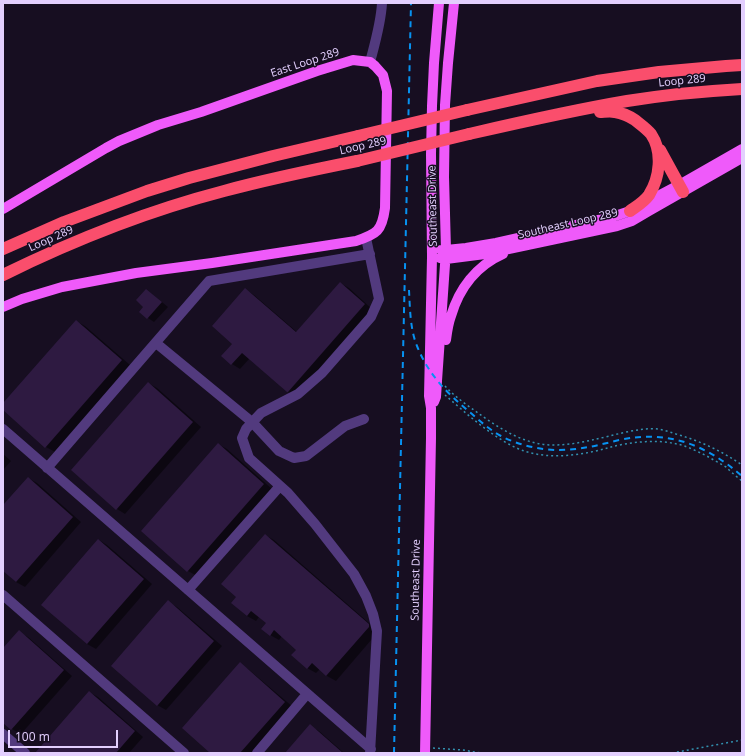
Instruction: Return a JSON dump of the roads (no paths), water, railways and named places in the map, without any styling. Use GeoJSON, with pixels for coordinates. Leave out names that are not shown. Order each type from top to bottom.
{"type":"FeatureCollection","features":[{"type":"Feature","properties":{"kind":"highway","name":"Loop 289"},"geometry":{"type":"LineString","coordinates":[[3,249],[64,222],[147,191],[189,178],[273,156],[597,81],[659,72],[742,64]]}},
{"type":"Feature","properties":{"kind":"highway","name":"Loop 289"},"geometry":{"type":"LineString","coordinates":[[3,275],[77,241],[117,225],[223,191],[469,134],[585,109],[660,96],[742,89]]}},
{"type":"Feature","properties":{"kind":"highway"},"geometry":{"type":"LineString","coordinates":[[529,121],[614,111],[629,117],[641,124],[650,133],[681,188]]}},
{"type":"Feature","properties":{"kind":"highway"},"geometry":{"type":"LineString","coordinates":[[630,211],[641,204],[648,196],[658,176],[659,163],[656,144]]}},
{"type":"Feature","properties":{"kind":"main road","name":"Southeast Drive"},"geometry":{"type":"LineString","coordinates":[[425,750],[431,408],[429,396],[432,253],[431,154],[434,63],[439,3]]}},
{"type":"Feature","properties":{"kind":"main road","name":"Southeast Drive"},"geometry":{"type":"LineString","coordinates":[[431,408],[436,397],[446,254],[444,177],[445,105],[454,3]]}},
{"type":"Feature","properties":{"kind":"main road","name":"East Loop 289"},"geometry":{"type":"LineString","coordinates":[[3,209],[106,148],[158,125],[201,112],[310,73],[353,60],[370,62]]}},
{"type":"Feature","properties":{"kind":"main road"},"geometry":{"type":"LineString","coordinates":[[3,307],[22,299],[62,287],[136,273],[356,241],[371,236],[378,230],[383,220],[385,200],[387,91],[383,75],[370,62]]}},
{"type":"Feature","properties":{"kind":"main road","name":"Southeast Loop 289"},"geometry":{"type":"LineString","coordinates":[[432,253],[485,254],[618,226],[632,220],[742,149]]}},
{"type":"Feature","properties":{"kind":"main road","name":"Southeast Loop 289"},"geometry":{"type":"LineString","coordinates":[[446,254],[612,217],[630,211],[681,188],[742,158]]}},
{"type":"Feature","properties":{"kind":"main road"},"geometry":{"type":"LineString","coordinates":[[439,361],[444,346],[450,316],[456,301],[469,279],[489,261],[518,248]]}},
{"type":"Feature","properties":{"kind":"lane"},"geometry":{"type":"LineString","coordinates":[[370,62],[382,10],[382,3]]}},
{"type":"Feature","properties":{"kind":"lane"},"geometry":{"type":"LineString","coordinates":[[366,238],[379,299],[371,317],[322,373],[298,394],[261,412],[246,428],[242,438],[249,458],[288,493],[315,524],[354,574],[366,596],[373,614],[377,631],[370,751]]}},
{"type":"Feature","properties":{"kind":"lane"},"geometry":{"type":"LineString","coordinates":[[48,468],[209,281],[370,254]]}},
{"type":"Feature","properties":{"kind":"lane"},"geometry":{"type":"LineString","coordinates":[[156,343],[252,422],[279,451],[294,458],[306,456],[345,426],[364,419]]}},
{"type":"Feature","properties":{"kind":"lane"},"geometry":{"type":"LineString","coordinates":[[3,429],[307,694],[370,751]]}},
{"type":"Feature","properties":{"kind":"lane"},"geometry":{"type":"LineString","coordinates":[[188,590],[280,486]]}},
{"type":"Feature","properties":{"kind":"lane"},"geometry":{"type":"LineString","coordinates":[[3,595],[184,753]]}},
{"type":"Feature","properties":{"kind":"lane"},"geometry":{"type":"LineString","coordinates":[[257,753],[307,694]]}},
{"type":"Feature","properties":{"kind":"lane"},"geometry":{"type":"LineString","coordinates":[[3,734],[25,753]]}},
{"type":"Feature","properties":{"kind":"railway"},"geometry":{"type":"LineString","coordinates":[[394,753],[411,3]]}},
{"type":"Feature","properties":{"kind":"railway"},"geometry":{"type":"LineString","coordinates":[[409,290],[413,333],[417,346],[427,366],[440,384],[455,399],[486,426],[501,436],[529,446],[559,450],[582,448],[637,437],[670,439],[685,442],[714,455],[742,476]]}}]}
